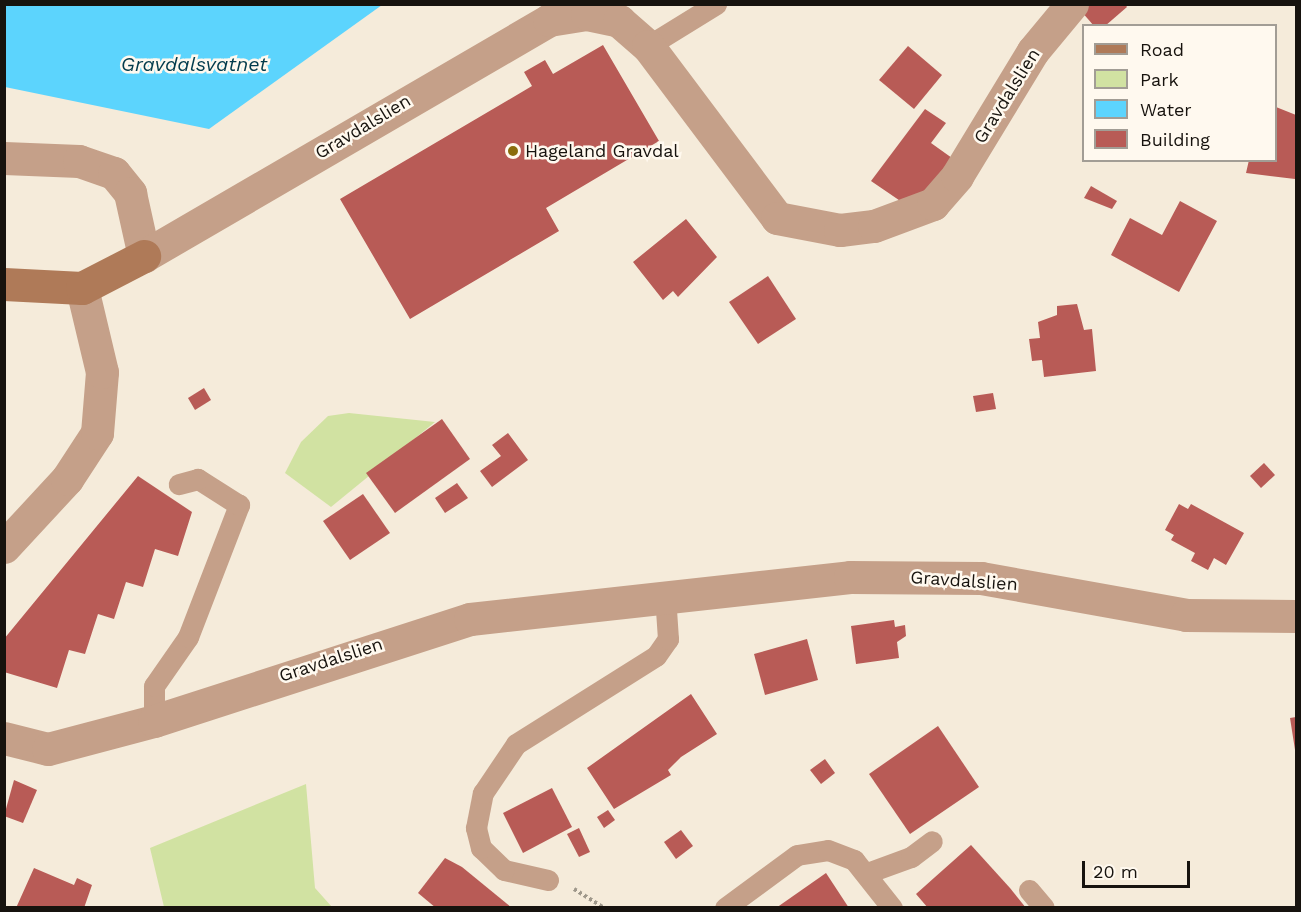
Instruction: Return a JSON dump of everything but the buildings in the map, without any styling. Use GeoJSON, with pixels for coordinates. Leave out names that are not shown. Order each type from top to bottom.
{"type":"FeatureCollection","features":[{"type":"Feature","properties":{"kind":"main road","name":"Gravdalslien"},"geometry":{"type":"LineString","coordinates":[[82,288],[144,256]]}},
{"type":"Feature","properties":{"kind":"main road"},"geometry":{"type":"LineString","coordinates":[[4,284],[82,288]]}},
{"type":"Feature","properties":{"kind":"street","name":"Gravdalslien"},"geometry":{"type":"LineString","coordinates":[[144,256],[549,20],[587,14],[619,21],[648,46],[777,218],[840,230],[907,218],[933,204],[957,176],[1033,51],[1072,4]]}},
{"type":"Feature","properties":{"kind":"street"},"geometry":{"type":"LineString","coordinates":[[4,158],[79,160],[114,173],[130,193],[144,256]]}},
{"type":"Feature","properties":{"kind":"street"},"geometry":{"type":"LineString","coordinates":[[4,547],[67,479],[97,433],[102,372],[82,288]]}},
{"type":"Feature","properties":{"kind":"street","name":"Gravdalslien"},"geometry":{"type":"LineString","coordinates":[[4,738],[48,749],[154,721],[471,619],[665,595],[850,577],[981,578],[1186,615],[1296,616]]}},
{"type":"Feature","properties":{"kind":"lane"},"geometry":{"type":"LineString","coordinates":[[648,46],[716,4]]}},
{"type":"Feature","properties":{"kind":"lane"},"geometry":{"type":"LineString","coordinates":[[154,721],[154,686],[188,637],[239,505],[198,479],[179,484]]}},
{"type":"Feature","properties":{"kind":"lane"},"geometry":{"type":"LineString","coordinates":[[548,880],[504,870],[481,848],[476,828],[483,793],[516,744],[656,656],[668,639],[665,595]]}},
{"type":"Feature","properties":{"kind":"lane"},"geometry":{"type":"LineString","coordinates":[[867,873],[911,857],[932,842]]}},
{"type":"Feature","properties":{"kind":"lane"},"geometry":{"type":"LineString","coordinates":[[725,908],[797,855],[828,850],[854,860],[867,873],[892,908]]}},
{"type":"Feature","properties":{"kind":"lane"},"geometry":{"type":"LineString","coordinates":[[1029,890],[1044,908]]}},
{"type":"Feature","properties":{"kind":"green space"},"geometry":{"type":"Polygon","coordinates":[[[349,413],[435,422],[331,507],[285,473],[301,442],[328,416],[349,413]]]}},
{"type":"Feature","properties":{"kind":"green space"},"geometry":{"type":"Polygon","coordinates":[[[306,784],[315,888],[332,907],[164,907],[150,848],[306,784]]]}},
{"type":"Feature","properties":{"kind":"water","name":"Gravdalsvatnet"},"geometry":{"type":"Polygon","coordinates":[[[4,5],[382,5],[209,129],[5,87],[4,5]]]}},
{"type":"Feature","properties":{"kind":"place","name":"Hageland Gravdal"},"geometry":{"type":"Point","coordinates":[513,151]}}]}
